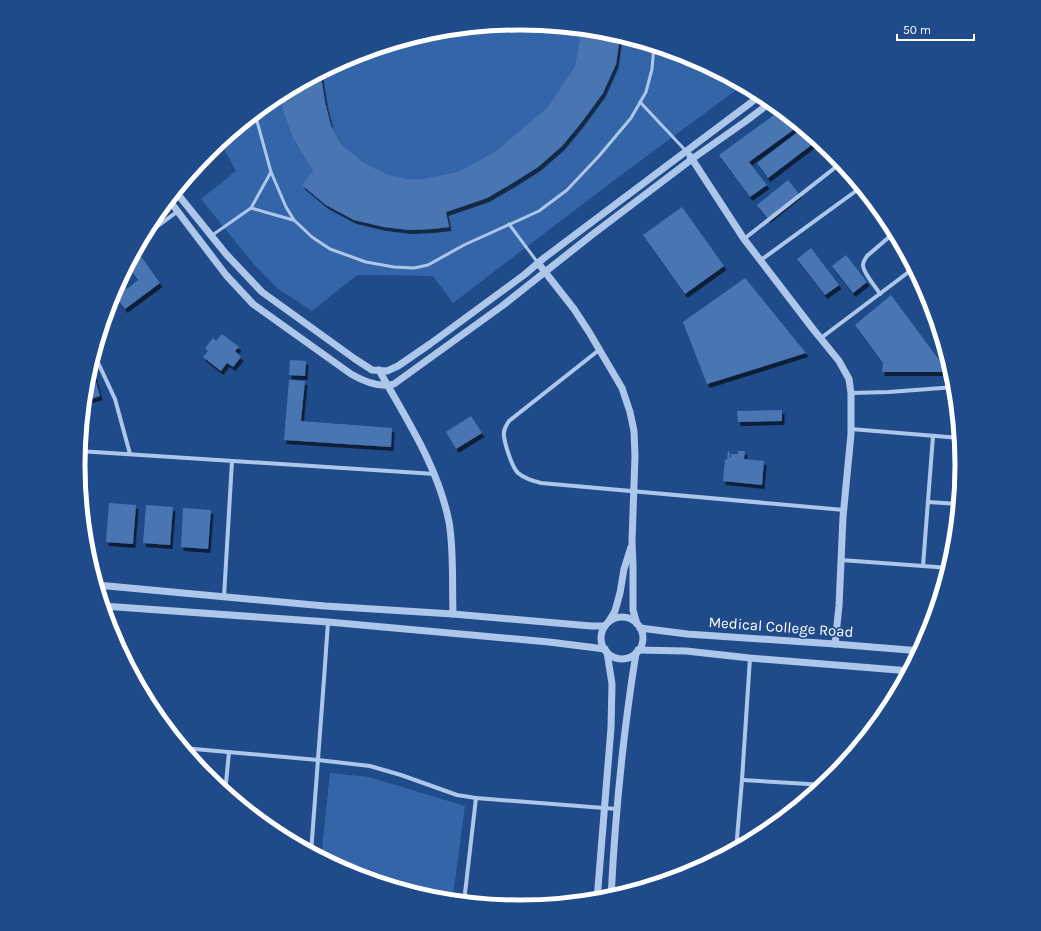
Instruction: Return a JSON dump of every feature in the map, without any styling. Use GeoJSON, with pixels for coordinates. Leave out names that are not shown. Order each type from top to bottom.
{"type":"FeatureCollection","features":[{"type":"Feature","properties":{"kind":"street"},"geometry":{"type":"LineString","coordinates":[[179,195],[226,254],[262,292],[372,370],[387,371],[398,366],[430,344],[524,275],[756,99]]}},
{"type":"Feature","properties":{"kind":"street"},"geometry":{"type":"LineString","coordinates":[[172,204],[226,275],[253,304],[351,374],[363,381],[388,386],[394,384],[502,306],[592,234],[766,106]]}},
{"type":"Feature","properties":{"kind":"street"},"geometry":{"type":"LineString","coordinates":[[686,151],[744,239],[840,361],[849,379],[851,393],[851,429],[835,644]]}},
{"type":"Feature","properties":{"kind":"street"},"geometry":{"type":"LineString","coordinates":[[744,239],[837,167]]}},
{"type":"Feature","properties":{"kind":"street"},"geometry":{"type":"LineString","coordinates":[[761,260],[858,190]]}},
{"type":"Feature","properties":{"kind":"street"},"geometry":{"type":"LineString","coordinates":[[156,227],[178,211]]}},
{"type":"Feature","properties":{"kind":"street"},"geometry":{"type":"LineString","coordinates":[[880,294],[864,270],[863,264],[867,256],[890,236]]}},
{"type":"Feature","properties":{"kind":"street"},"geometry":{"type":"LineString","coordinates":[[538,263],[574,309],[622,388],[630,412],[634,431],[635,456],[632,541],[633,602],[642,635],[642,641],[637,652],[625,726],[611,891]]}},
{"type":"Feature","properties":{"kind":"street"},"geometry":{"type":"LineString","coordinates":[[821,338],[910,271]]}},
{"type":"Feature","properties":{"kind":"street"},"geometry":{"type":"LineString","coordinates":[[599,350],[508,421],[505,427],[504,435],[514,467],[518,473],[529,480],[541,483],[844,510]]}},
{"type":"Feature","properties":{"kind":"street"},"geometry":{"type":"LineString","coordinates":[[98,362],[115,399],[130,454]]}},
{"type":"Feature","properties":{"kind":"street"},"geometry":{"type":"LineString","coordinates":[[379,370],[395,400],[406,415],[435,474],[442,496],[449,522],[452,553],[454,614]]}},
{"type":"Feature","properties":{"kind":"street"},"geometry":{"type":"LineString","coordinates":[[851,393],[949,387]]}},
{"type":"Feature","properties":{"kind":"street"},"geometry":{"type":"LineString","coordinates":[[851,429],[955,438]]}},
{"type":"Feature","properties":{"kind":"street"},"geometry":{"type":"LineString","coordinates":[[923,566],[934,436]]}},
{"type":"Feature","properties":{"kind":"street"},"geometry":{"type":"LineString","coordinates":[[86,451],[435,474]]}},
{"type":"Feature","properties":{"kind":"street"},"geometry":{"type":"LineString","coordinates":[[224,597],[232,461]]}},
{"type":"Feature","properties":{"kind":"street"},"geometry":{"type":"LineString","coordinates":[[928,502],[954,504]]}},
{"type":"Feature","properties":{"kind":"street"},"geometry":{"type":"LineString","coordinates":[[598,894],[611,728],[612,691],[606,651],[601,642],[601,636],[602,631],[615,610],[632,541]]}},
{"type":"Feature","properties":{"kind":"street"},"geometry":{"type":"LineString","coordinates":[[841,560],[944,568]]}},
{"type":"Feature","properties":{"kind":"street"},"geometry":{"type":"LineString","coordinates":[[103,586],[325,606],[454,614],[583,625],[607,624],[614,618],[620,617],[632,620],[639,626]]}},
{"type":"Feature","properties":{"kind":"street"},"geometry":{"type":"LineString","coordinates":[[109,606],[328,622],[549,642],[606,651],[615,657],[620,658],[630,656],[637,652]]}},
{"type":"Feature","properties":{"kind":"street"},"geometry":{"type":"LineString","coordinates":[[311,847],[328,622]]}},
{"type":"Feature","properties":{"kind":"street","name":"Medical College Road"},"geometry":{"type":"LineString","coordinates":[[639,626],[688,634],[914,650]]}},
{"type":"Feature","properties":{"kind":"street","name":"Medical College Road"},"geometry":{"type":"LineString","coordinates":[[637,652],[686,651],[750,658],[904,671]]}},
{"type":"Feature","properties":{"kind":"street"},"geometry":{"type":"LineString","coordinates":[[737,844],[750,658]]}},
{"type":"Feature","properties":{"kind":"street"},"geometry":{"type":"LineString","coordinates":[[189,749],[370,766],[401,775],[457,795],[476,798],[618,809]]}},
{"type":"Feature","properties":{"kind":"street"},"geometry":{"type":"LineString","coordinates":[[226,786],[229,752]]}},
{"type":"Feature","properties":{"kind":"street"},"geometry":{"type":"LineString","coordinates":[[742,780],[817,784]]}},
{"type":"Feature","properties":{"kind":"street"},"geometry":{"type":"LineString","coordinates":[[465,897],[476,798]]}},
{"type":"Feature","properties":{"kind":"lane"},"geometry":{"type":"LineString","coordinates":[[256,119],[271,172],[283,202],[294,220],[312,237],[330,249],[366,262],[394,267],[414,268],[428,265],[453,251],[539,210],[567,190],[599,156],[631,118],[646,92],[652,69],[654,51]]}},
{"type":"Feature","properties":{"kind":"lane"},"geometry":{"type":"LineString","coordinates":[[640,102],[686,151]]}},
{"type":"Feature","properties":{"kind":"lane"},"geometry":{"type":"LineString","coordinates":[[211,236],[251,208],[271,172]]}},
{"type":"Feature","properties":{"kind":"lane"},"geometry":{"type":"LineString","coordinates":[[251,208],[294,220]]}},
{"type":"Feature","properties":{"kind":"lane"},"geometry":{"type":"LineString","coordinates":[[509,224],[538,263]]}},
{"type":"Feature","properties":{"kind":"shaded area"},"geometry":{"type":"Polygon","coordinates":[[[520,30],[549,31],[605,38],[660,53],[687,63],[739,88],[621,175],[453,303],[433,276],[357,275],[312,311],[277,288],[251,261],[201,199],[236,171],[223,148],[255,120],[279,103],[303,88],[354,63],[381,53],[436,38],[492,31],[520,30]]]}},
{"type":"Feature","properties":{"kind":"shaded area"},"geometry":{"type":"Polygon","coordinates":[[[330,773],[369,777],[465,806],[453,895],[436,893],[381,878],[354,868],[322,853],[330,773]]]}},
{"type":"Feature","properties":{"kind":"building"},"geometry":{"type":"Polygon","coordinates":[[[581,35],[619,42],[616,64],[603,93],[562,146],[538,167],[487,198],[446,212],[449,227],[409,230],[384,227],[354,220],[326,205],[302,185],[313,171],[293,138],[283,110],[282,101],[321,78],[331,126],[342,145],[364,163],[385,174],[406,179],[423,179],[458,172],[495,152],[547,108],[575,67],[581,35]]]}},
{"type":"Feature","properties":{"kind":"building"},"geometry":{"type":"Polygon","coordinates":[[[776,113],[796,128],[749,162],[767,185],[750,197],[719,155],[776,113]]]}},
{"type":"Feature","properties":{"kind":"building"},"geometry":{"type":"Polygon","coordinates":[[[799,131],[813,143],[768,178],[757,163],[799,131]]]}},
{"type":"Feature","properties":{"kind":"building"},"geometry":{"type":"Polygon","coordinates":[[[788,180],[799,194],[768,219],[757,205],[788,180]]]}},
{"type":"Feature","properties":{"kind":"building"},"geometry":{"type":"Polygon","coordinates":[[[682,207],[724,266],[685,294],[643,235],[682,207]]]}},
{"type":"Feature","properties":{"kind":"building"},"geometry":{"type":"Polygon","coordinates":[[[811,248],[839,285],[825,295],[797,259],[811,248]]]}},
{"type":"Feature","properties":{"kind":"building"},"geometry":{"type":"Polygon","coordinates":[[[140,255],[160,283],[125,309],[118,299],[124,285],[127,289],[138,280],[131,271],[140,255]]]}},
{"type":"Feature","properties":{"kind":"building"},"geometry":{"type":"Polygon","coordinates":[[[846,255],[867,282],[853,293],[832,266],[846,255]]]}},
{"type":"Feature","properties":{"kind":"building"},"geometry":{"type":"Polygon","coordinates":[[[745,278],[806,353],[707,384],[683,322],[745,278]]]}},
{"type":"Feature","properties":{"kind":"building"},"geometry":{"type":"Polygon","coordinates":[[[891,295],[945,367],[946,372],[882,372],[883,363],[855,325],[891,295]]]}},
{"type":"Feature","properties":{"kind":"building"},"geometry":{"type":"Polygon","coordinates":[[[222,334],[239,347],[235,351],[241,357],[233,367],[227,363],[221,371],[203,357],[208,351],[205,348],[213,338],[216,341],[222,334]]]}},
{"type":"Feature","properties":{"kind":"building"},"geometry":{"type":"Polygon","coordinates":[[[290,360],[306,361],[305,376],[289,375],[290,360]]]}},
{"type":"Feature","properties":{"kind":"building"},"geometry":{"type":"Polygon","coordinates":[[[94,376],[100,396],[90,399],[94,376]]]}},
{"type":"Feature","properties":{"kind":"building"},"geometry":{"type":"Polygon","coordinates":[[[289,380],[305,381],[301,421],[392,428],[391,447],[284,440],[289,380]]]}},
{"type":"Feature","properties":{"kind":"building"},"geometry":{"type":"Polygon","coordinates":[[[782,410],[782,421],[738,422],[737,411],[782,410]]]}},
{"type":"Feature","properties":{"kind":"building"},"geometry":{"type":"Polygon","coordinates":[[[471,416],[482,433],[456,449],[446,432],[471,416]]]}},
{"type":"Feature","properties":{"kind":"building"},"geometry":{"type":"Polygon","coordinates":[[[728,451],[730,452],[730,457],[731,454],[738,454],[738,451],[745,451],[744,459],[764,461],[762,485],[723,481],[725,459],[727,460],[728,451]]]}},
{"type":"Feature","properties":{"kind":"building"},"geometry":{"type":"Polygon","coordinates":[[[109,503],[136,505],[133,544],[106,542],[109,503]]]}},
{"type":"Feature","properties":{"kind":"building"},"geometry":{"type":"Polygon","coordinates":[[[146,505],[173,507],[170,545],[143,543],[146,505]]]}},
{"type":"Feature","properties":{"kind":"building"},"geometry":{"type":"Polygon","coordinates":[[[183,508],[211,510],[208,549],[181,547],[183,508]]]}}]}
